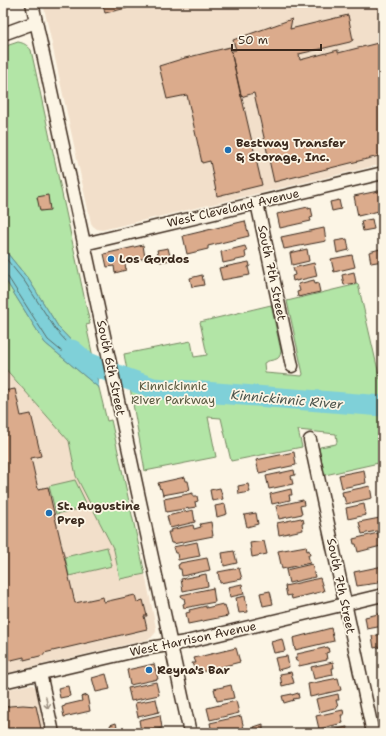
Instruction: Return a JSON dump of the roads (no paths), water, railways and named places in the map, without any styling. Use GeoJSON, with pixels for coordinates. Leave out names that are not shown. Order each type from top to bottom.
{"type":"FeatureCollection","features":[{"type":"Feature","properties":{"kind":"street","name":"South 6th Street"},"geometry":{"type":"LineString","coordinates":[[32,3],[190,733]]}},
{"type":"Feature","properties":{"kind":"street"},"geometry":{"type":"LineString","coordinates":[[3,34],[36,22]]}},
{"type":"Feature","properties":{"kind":"street","name":"West Cleveland Avenue"},"geometry":{"type":"LineString","coordinates":[[84,244],[383,173]]}},
{"type":"Feature","properties":{"kind":"street","name":"South 7th Street"},"geometry":{"type":"LineString","coordinates":[[257,203],[292,366]]}},
{"type":"Feature","properties":{"kind":"street","name":"South 7th Street"},"geometry":{"type":"LineString","coordinates":[[310,440],[373,733]]}},
{"type":"Feature","properties":{"kind":"street","name":"West Harrison Avenue"},"geometry":{"type":"LineString","coordinates":[[3,682],[144,649],[186,642],[383,595]]}},
{"type":"Feature","properties":{"kind":"street"},"geometry":{"type":"LineString","coordinates":[[40,673],[53,733]]}},
{"type":"Feature","properties":{"kind":"water"},"geometry":{"type":"Polygon","coordinates":[[[3,248],[29,280],[59,328],[79,349],[93,357],[99,388],[45,343],[3,276],[3,248]]]}},
{"type":"Feature","properties":{"kind":"waterway","name":"Kinnickinnic River"},"geometry":{"type":"LineString","coordinates":[[72,350],[86,362],[153,388],[383,406]]}},
{"type":"Feature","properties":{"kind":"place","name":"Bestway Transfer & Storage, Inc."},"geometry":{"type":"Point","coordinates":[228,150]}},
{"type":"Feature","properties":{"kind":"place","name":"Los Gordos"},"geometry":{"type":"Point","coordinates":[111,259]}},
{"type":"Feature","properties":{"kind":"place","name":"St. Augustine Prep"},"geometry":{"type":"Point","coordinates":[49,513]}},
{"type":"Feature","properties":{"kind":"place","name":"Reyna's Bar"},"geometry":{"type":"Point","coordinates":[149,670]}},
{"type":"Feature","properties":{"kind":"park label","name":"Kinnickinnic River Parkway"},"geometry":{"type":"Point","coordinates":[173,393]}}]}
